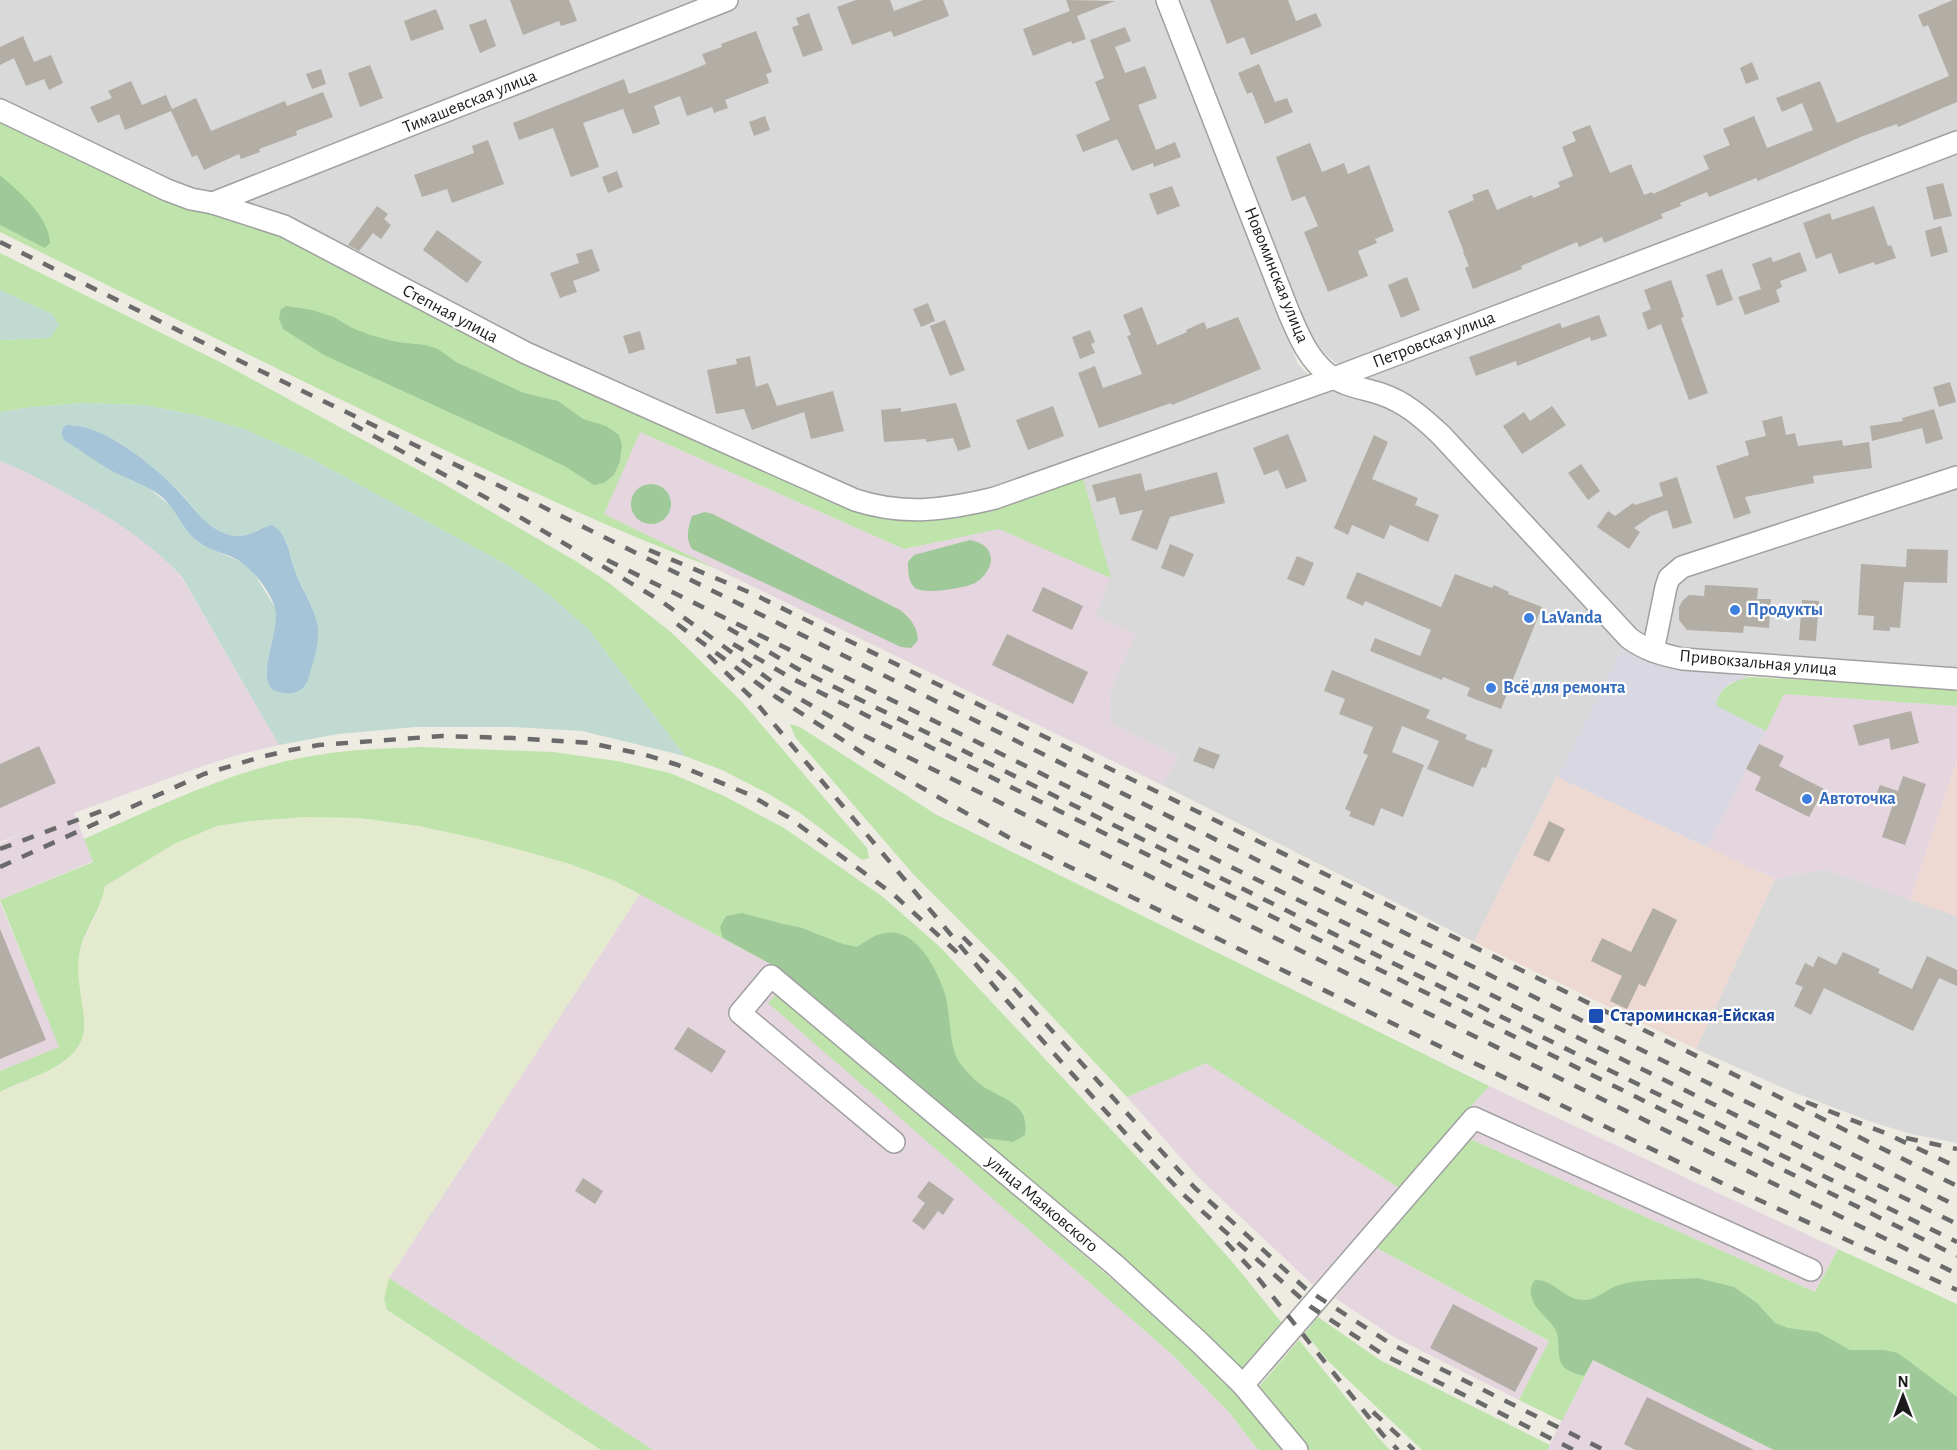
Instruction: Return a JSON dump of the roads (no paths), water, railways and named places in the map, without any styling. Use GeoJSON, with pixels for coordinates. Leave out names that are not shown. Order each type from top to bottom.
{"type":"FeatureCollection","features":[{"type":"Feature","properties":{"kind":"street","name":"Тимашевская улица"},"geometry":{"type":"LineString","coordinates":[[213,203],[727,0]]}},
{"type":"Feature","properties":{"kind":"street","name":"Новоминская улица"},"geometry":{"type":"LineString","coordinates":[[1167,0],[1302,344],[1316,362],[1334,378],[1396,400],[1420,415],[1442,435],[1617,627],[1637,644],[1653,651]]}},
{"type":"Feature","properties":{"kind":"street","name":"Степная улица"},"geometry":{"type":"LineString","coordinates":[[0,110],[167,190],[284,226],[526,352],[725,443],[855,500],[904,511]]}},
{"type":"Feature","properties":{"kind":"street","name":"Петровская улица"},"geometry":{"type":"LineString","coordinates":[[904,511],[948,508],[995,498],[1334,378],[1957,142]]}},
{"type":"Feature","properties":{"kind":"street","name":"Привокзальная улица"},"geometry":{"type":"LineString","coordinates":[[1957,477],[1682,567],[1669,578],[1665,587],[1653,651],[1683,659],[1957,679]]}},
{"type":"Feature","properties":{"kind":"street","name":"улица Маяковского"},"geometry":{"type":"LineString","coordinates":[[894,1142],[740,1012],[771,975],[1115,1265],[1243,1385],[1297,1450]]}},
{"type":"Feature","properties":{"kind":"street"},"geometry":{"type":"LineString","coordinates":[[1243,1385],[1474,1118],[1810,1270]]}},
{"type":"Feature","properties":{"kind":"railway"},"geometry":{"type":"LineString","coordinates":[[0,242],[535,503],[1957,1206]]}},
{"type":"Feature","properties":{"kind":"railway"},"geometry":{"type":"LineString","coordinates":[[352,424],[503,507],[661,601],[781,688],[861,734],[1957,1274]]}},
{"type":"Feature","properties":{"kind":"railway"},"geometry":{"type":"LineString","coordinates":[[649,550],[751,593],[1709,1062],[1957,1186]]}},
{"type":"Feature","properties":{"kind":"railway"},"geometry":{"type":"LineString","coordinates":[[607,560],[1957,1224]]}},
{"type":"Feature","properties":{"kind":"railway"},"geometry":{"type":"LineString","coordinates":[[677,624],[776,697],[875,761],[1008,837],[1728,1186],[1957,1290]]}},
{"type":"Feature","properties":{"kind":"railway"},"geometry":{"type":"LineString","coordinates":[[728,628],[798,669],[1957,1242]]}},
{"type":"Feature","properties":{"kind":"railway"},"geometry":{"type":"LineString","coordinates":[[733,644],[793,679],[1957,1256]]}},
{"type":"Feature","properties":{"kind":"railway"},"geometry":{"type":"LineString","coordinates":[[708,655],[753,699],[999,992],[1134,1143],[1186,1197],[1311,1307],[1384,1355],[1574,1450]]}},
{"type":"Feature","properties":{"kind":"railway"},"geometry":{"type":"LineString","coordinates":[[0,867],[204,774],[291,750],[319,745],[442,736],[590,743],[646,755],[678,765],[748,794],[788,817],[893,894],[960,955]]}},
{"type":"Feature","properties":{"kind":"railway"},"geometry":{"type":"LineString","coordinates":[[0,849],[112,807]]}},
{"type":"Feature","properties":{"kind":"railway"},"geometry":{"type":"LineString","coordinates":[[963,937],[1006,980],[1195,1188],[1306,1289],[1391,1344],[1604,1450]]}},
{"type":"Feature","properties":{"kind":"railway"},"geometry":{"type":"LineString","coordinates":[[1806,1102],[1885,1133],[1957,1167]]}},
{"type":"Feature","properties":{"kind":"railway"},"geometry":{"type":"LineString","coordinates":[[1906,1138],[1957,1149]]}},
{"type":"Feature","properties":{"kind":"railway"},"geometry":{"type":"LineString","coordinates":[[1226,1242],[1250,1268],[1383,1435],[1398,1450]]}},
{"type":"Feature","properties":{"kind":"railway"},"geometry":{"type":"LineString","coordinates":[[1373,1412],[1414,1450]]}},
{"type":"Feature","properties":{"kind":"place","name":"Продукты"},"geometry":{"type":"Point","coordinates":[1735,610]}},
{"type":"Feature","properties":{"kind":"place","name":"LaVanda"},"geometry":{"type":"Point","coordinates":[1529,618]}},
{"type":"Feature","properties":{"kind":"place","name":"Всё для ремонта"},"geometry":{"type":"Point","coordinates":[1491,688]}},
{"type":"Feature","properties":{"kind":"place","name":"Автоточка"},"geometry":{"type":"Point","coordinates":[1807,799]}},
{"type":"Feature","properties":{"kind":"place","name":"Староминская-Ейская"},"geometry":{"type":"Point","coordinates":[1596,1016]}}]}
